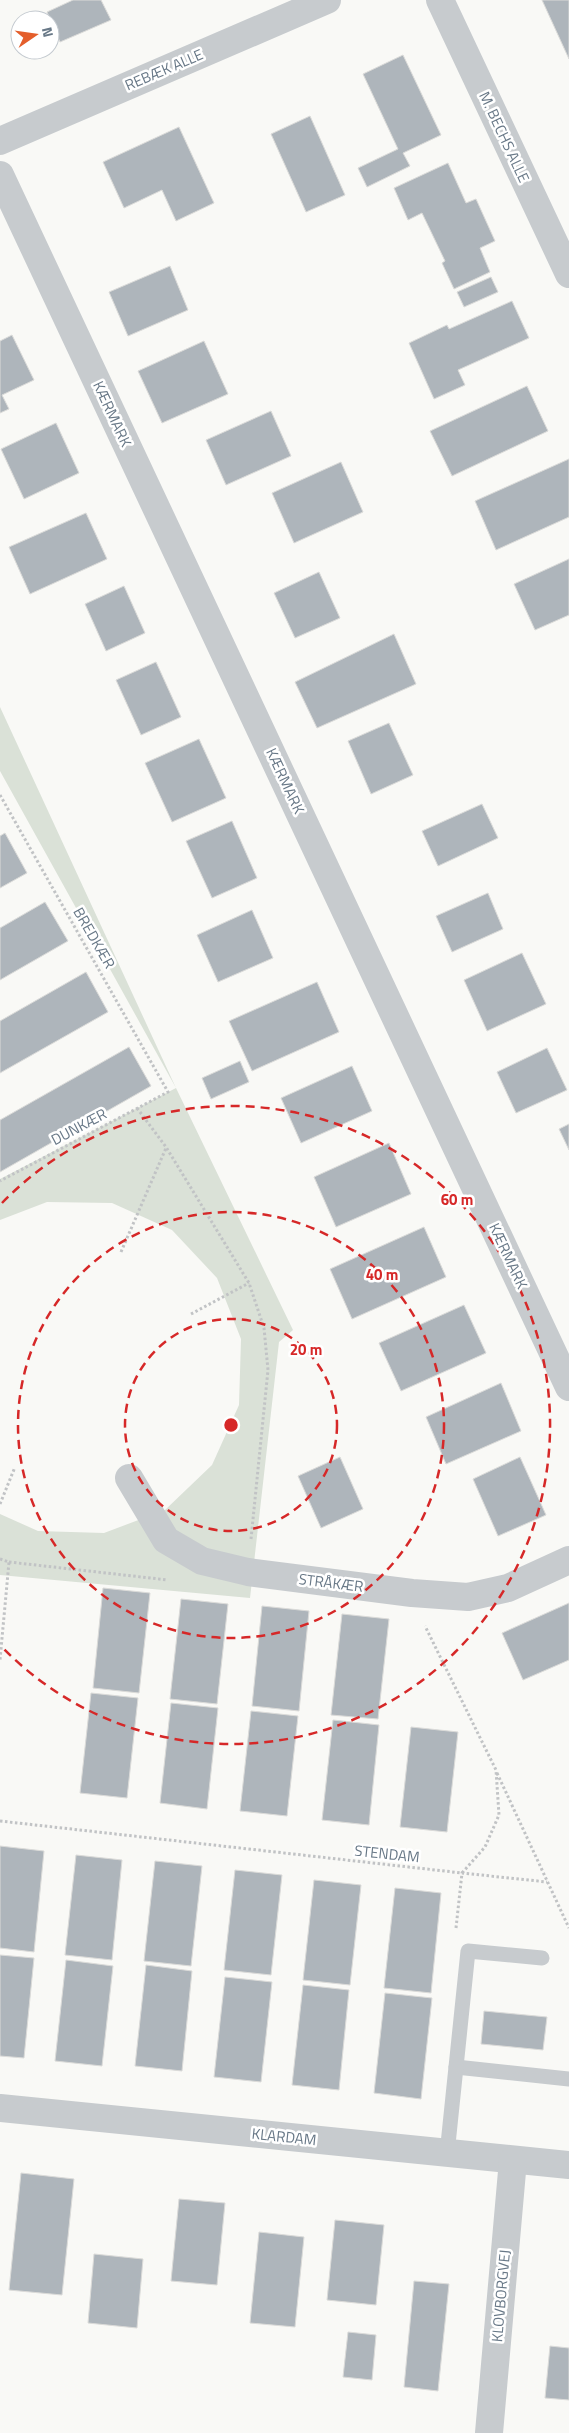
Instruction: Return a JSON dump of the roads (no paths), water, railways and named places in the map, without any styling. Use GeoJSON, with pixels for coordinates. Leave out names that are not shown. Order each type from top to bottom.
{"type":"FeatureCollection","features":[{"type":"Feature","properties":{"kind":"street","name":"REBÆK ALLE"},"geometry":{"type":"LineString","coordinates":[[0,141],[327,0]]}},
{"type":"Feature","properties":{"kind":"street","name":"M. BECHS ALLE"},"geometry":{"type":"LineString","coordinates":[[440,0],[569,274]]}},
{"type":"Feature","properties":{"kind":"street","name":"KÆRMARK"},"geometry":{"type":"LineString","coordinates":[[0,175],[569,1386]]}},
{"type":"Feature","properties":{"kind":"street","name":"STRÅKÆR"},"geometry":{"type":"LineString","coordinates":[[128,1478],[166,1540],[202,1561],[248,1572],[412,1593],[468,1597],[508,1588],[569,1560]]}},
{"type":"Feature","properties":{"kind":"street","name":"KLARDAM"},"geometry":{"type":"LineString","coordinates":[[0,2108],[569,2165]]}},
{"type":"Feature","properties":{"kind":"street","name":"KLOVBORGVEJ"},"geometry":{"type":"LineString","coordinates":[[489,2433],[513,2160]]}},
{"type":"Feature","properties":{"kind":"lane"},"geometry":{"type":"LineString","coordinates":[[447,2154],[468,1951],[542,1958]]}},
{"type":"Feature","properties":{"kind":"lane"},"geometry":{"type":"LineString","coordinates":[[456,2067],[569,2079]]}}]}
